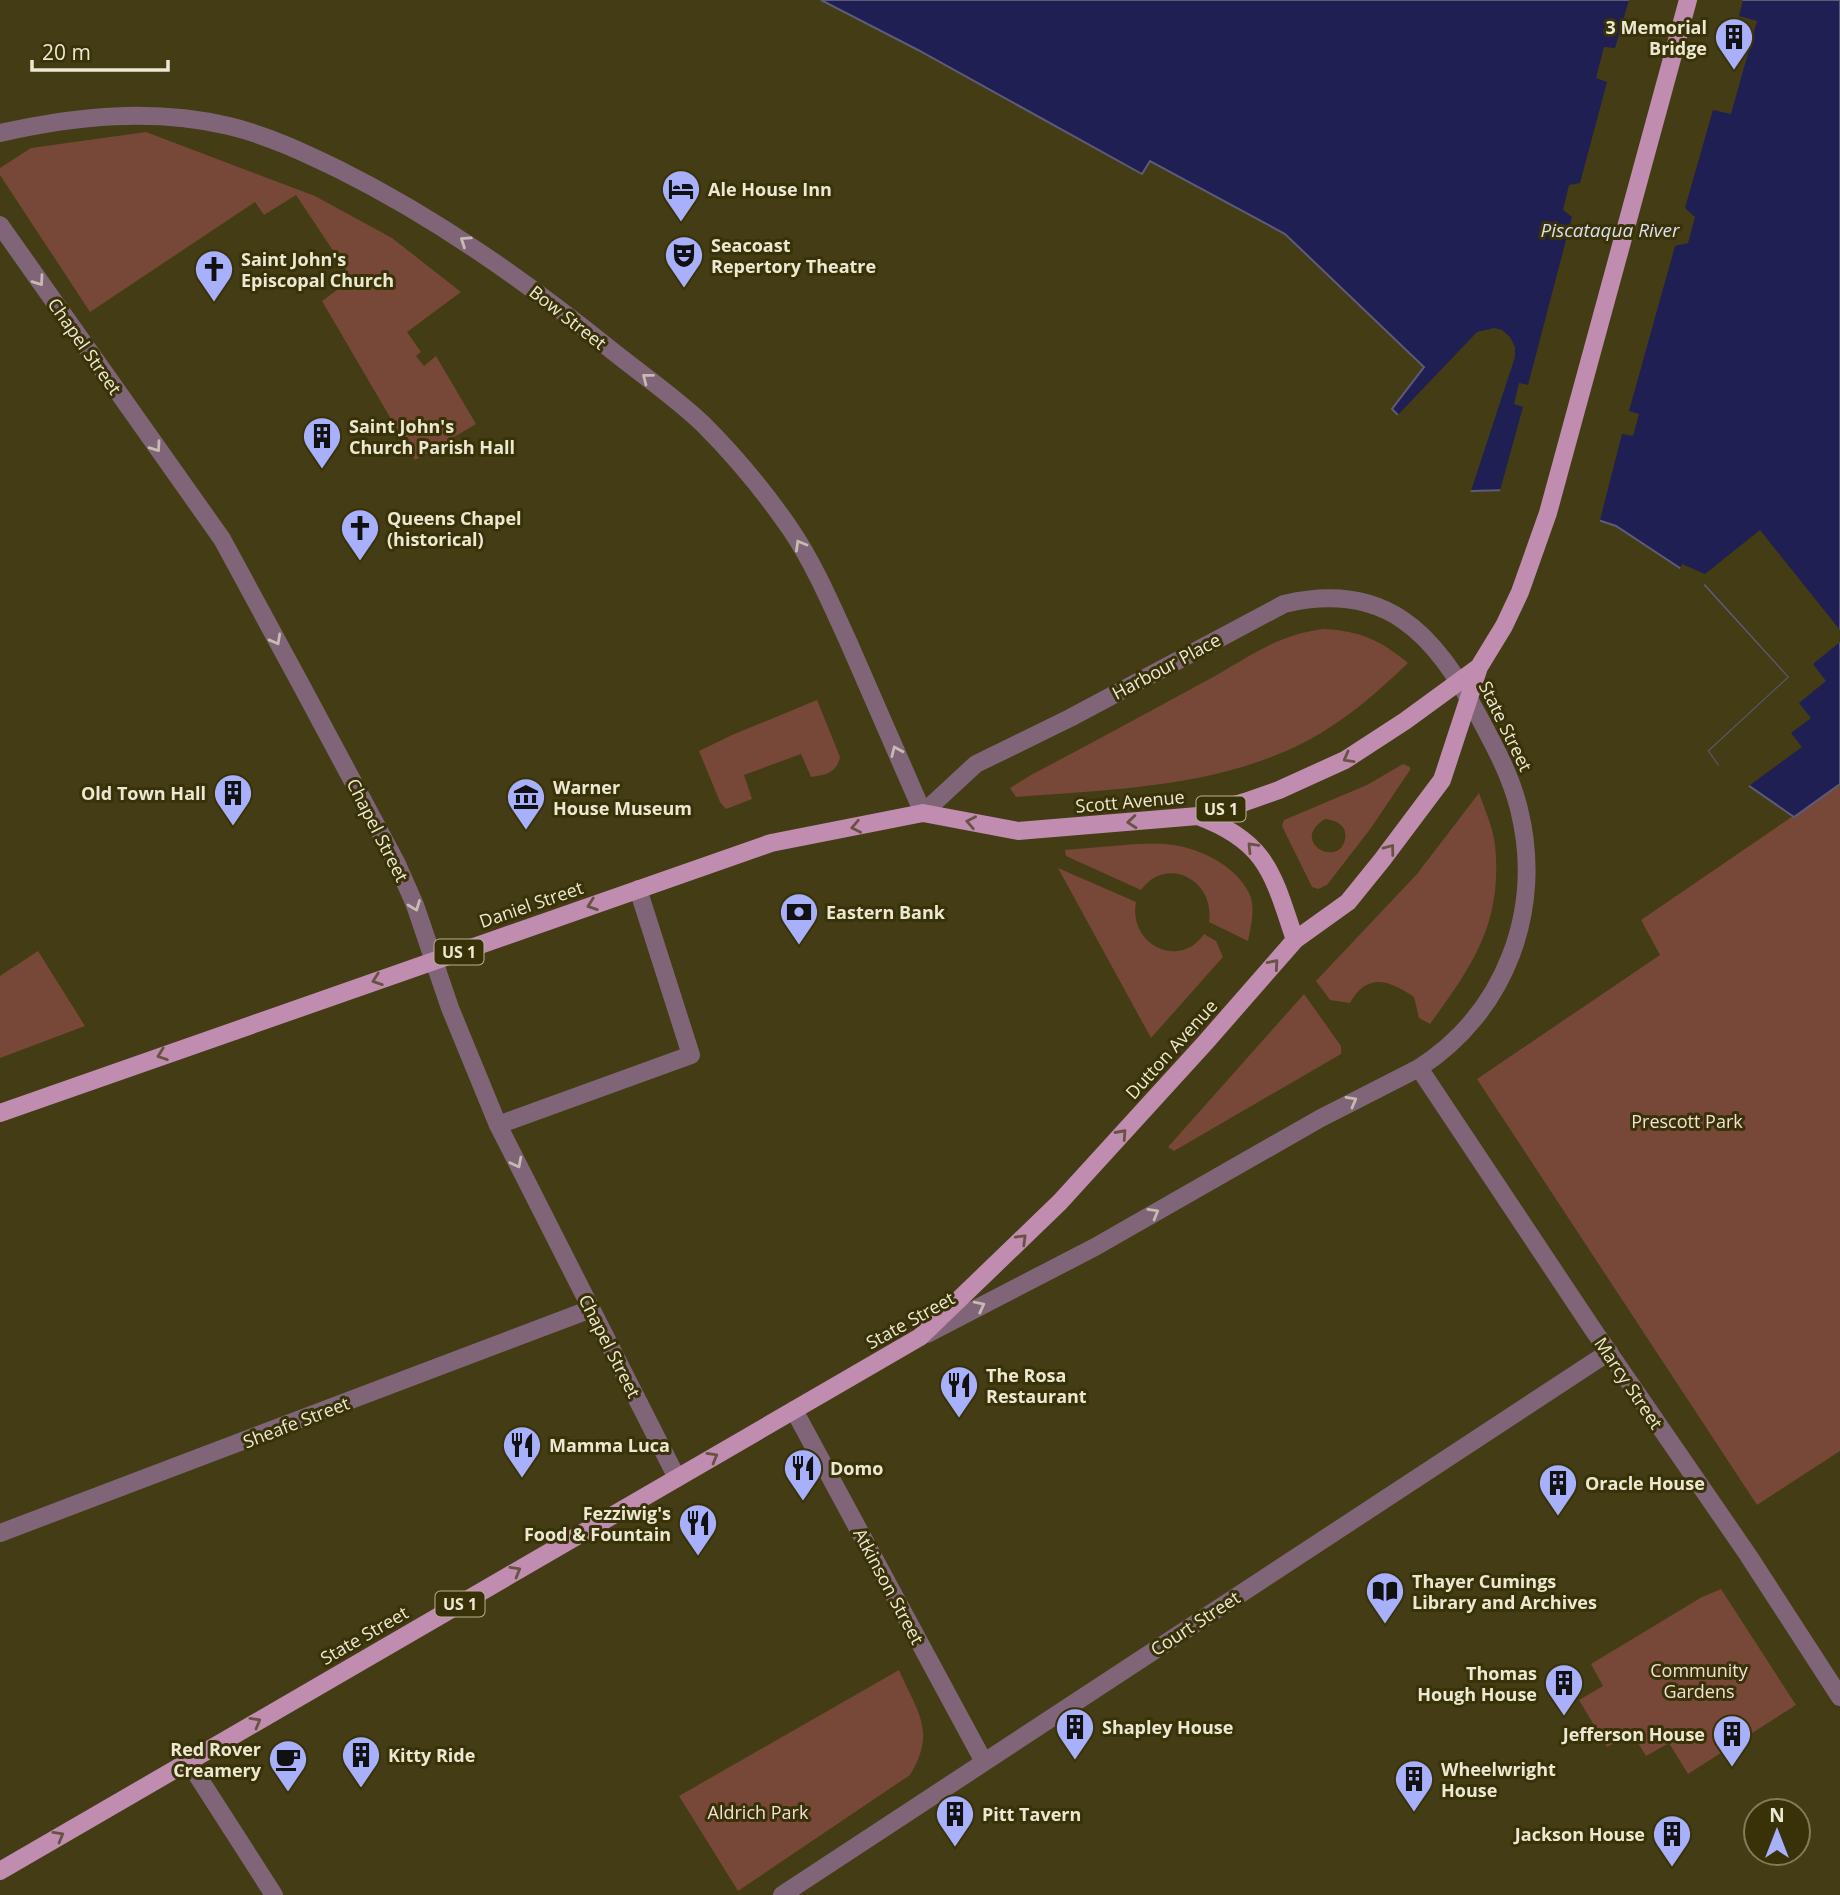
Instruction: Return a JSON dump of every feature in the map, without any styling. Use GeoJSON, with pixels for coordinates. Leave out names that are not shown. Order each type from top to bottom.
{"type":"FeatureCollection","features":[{"type":"Feature","properties":{"kind":"main road","name":"US 1"},"geometry":{"type":"LineString","coordinates":[[1479,667],[1504,626],[1520,592],[1548,513],[1688,0]]}},
{"type":"Feature","properties":{"kind":"main road","name":"Scott Avenue"},"geometry":{"type":"LineString","coordinates":[[923,813],[1018,831],[1198,816],[1256,798],[1345,760],[1405,721],[1479,667]]}},
{"type":"Feature","properties":{"kind":"main road","name":"Dutton Avenue"},"geometry":{"type":"LineString","coordinates":[[920,1337],[1060,1202],[1295,940],[1348,902],[1442,780],[1479,667]]}},
{"type":"Feature","properties":{"kind":"main road","name":"Daniel Street"},"geometry":{"type":"LineString","coordinates":[[0,1113],[771,843],[923,813]]}},
{"type":"Feature","properties":{"kind":"main road"},"geometry":{"type":"LineString","coordinates":[[1198,816],[1222,825],[1244,839],[1262,858],[1275,880],[1295,940]]}},
{"type":"Feature","properties":{"kind":"main road","name":"State Street"},"geometry":{"type":"LineString","coordinates":[[0,1871],[920,1337]]}},
{"type":"Feature","properties":{"kind":"street","name":"Bow Street"},"geometry":{"type":"LineString","coordinates":[[0,133],[105,115],[170,116],[232,127],[311,156],[369,184],[457,236],[503,267],[691,414],[736,459],[766,496],[793,533],[816,572],[923,813]]}},
{"type":"Feature","properties":{"kind":"street","name":"Chapel Street"},"geometry":{"type":"LineString","coordinates":[[0,225],[222,539],[397,864],[415,905],[450,1008],[498,1125],[677,1478]]}},
{"type":"Feature","properties":{"kind":"street","name":"Harbour Place"},"geometry":{"type":"LineString","coordinates":[[923,813],[976,764],[1070,718],[1284,604],[1306,599],[1345,598],[1390,611],[1425,636]]}},
{"type":"Feature","properties":{"kind":"street","name":"State Street"},"geometry":{"type":"LineString","coordinates":[[920,1337],[1095,1247],[1321,1118],[1419,1068],[1438,1055],[1480,1010],[1499,981],[1516,946],[1527,877],[1525,845],[1519,807],[1500,757],[1461,682],[1425,636]]}},
{"type":"Feature","properties":{"kind":"street"},"geometry":{"type":"LineString","coordinates":[[498,1125],[691,1055],[638,889]]}},
{"type":"Feature","properties":{"kind":"street","name":"Marcy Street"},"geometry":{"type":"LineString","coordinates":[[1419,1068],[1748,1555],[1840,1697]]}},
{"type":"Feature","properties":{"kind":"street","name":"Sheafe Street"},"geometry":{"type":"LineString","coordinates":[[0,1533],[591,1309]]}},
{"type":"Feature","properties":{"kind":"street","name":"Court Street"},"geometry":{"type":"LineString","coordinates":[[782,1895],[1609,1352]]}},
{"type":"Feature","properties":{"kind":"street","name":"Atkinson Street"},"geometry":{"type":"LineString","coordinates":[[794,1410],[984,1762]]}},
{"type":"Feature","properties":{"kind":"street"},"geometry":{"type":"LineString","coordinates":[[188,1761],[274,1895]]}},
{"type":"Feature","properties":{"kind":"green space"},"geometry":{"type":"Polygon","coordinates":[[[146,132],[315,196],[392,238],[461,292],[407,332],[421,352],[416,356],[424,366],[436,356],[476,424],[415,460],[322,301],[352,279],[296,195],[264,215],[255,202],[90,312],[0,175],[0,168],[31,148],[146,132]]]}},
{"type":"Feature","properties":{"kind":"green space"},"geometry":{"type":"Polygon","coordinates":[[[1324,629],[1369,638],[1408,663],[1345,717],[1286,751],[1250,765],[1173,782],[1016,797],[1010,788],[1260,650],[1290,637],[1324,629]]]}},
{"type":"Feature","properties":{"kind":"green space"},"geometry":{"type":"Polygon","coordinates":[[[817,700],[840,757],[836,767],[826,774],[811,777],[801,754],[744,775],[752,799],[726,809],[720,802],[699,751],[817,700]]]}},
{"type":"Feature","properties":{"kind":"green space"},"geometry":{"type":"Polygon","coordinates":[[[1403,764],[1410,767],[1371,828],[1327,885],[1318,889],[1312,887],[1282,826],[1284,820],[1367,785],[1403,764]],[[1325,819],[1315,828],[1312,836],[1314,843],[1319,849],[1335,852],[1341,848],[1345,831],[1337,822],[1325,819]]]}},
{"type":"Feature","properties":{"kind":"green space","name":"Prescott Park"},"geometry":{"type":"Polygon","coordinates":[[[1840,784],[1840,1451],[1757,1505],[1477,1079],[1660,955],[1641,920],[1840,784]]]}},
{"type":"Feature","properties":{"kind":"green space"},"geometry":{"type":"Polygon","coordinates":[[[1479,793],[1495,845],[1494,897],[1482,941],[1472,962],[1430,1024],[1419,1018],[1414,997],[1387,983],[1371,983],[1357,993],[1350,1003],[1330,1000],[1316,981],[1417,874],[1479,793]]]}},
{"type":"Feature","properties":{"kind":"green space"},"geometry":{"type":"Polygon","coordinates":[[[1169,844],[1189,848],[1228,868],[1244,884],[1251,898],[1252,917],[1248,941],[1209,922],[1209,907],[1204,894],[1197,884],[1187,877],[1175,873],[1163,874],[1151,880],[1141,890],[1066,856],[1065,850],[1169,844]]]}},
{"type":"Feature","properties":{"kind":"green space"},"geometry":{"type":"Polygon","coordinates":[[[1058,868],[1136,902],[1136,917],[1140,930],[1148,941],[1158,948],[1182,950],[1194,945],[1204,934],[1216,941],[1223,957],[1151,1038],[1058,868]]]}},
{"type":"Feature","properties":{"kind":"green space"},"geometry":{"type":"Polygon","coordinates":[[[38,951],[85,1026],[0,1058],[0,976],[38,951]]]}},
{"type":"Feature","properties":{"kind":"green space"},"geometry":{"type":"Polygon","coordinates":[[[1304,994],[1341,1046],[1341,1054],[1174,1151],[1168,1147],[1304,994]]]}},
{"type":"Feature","properties":{"kind":"green space","name":"Community Gardens"},"geometry":{"type":"Polygon","coordinates":[[[1721,1589],[1796,1705],[1688,1774],[1669,1743],[1646,1756],[1632,1733],[1607,1747],[1579,1700],[1603,1686],[1591,1664],[1702,1597],[1721,1589]]]}},
{"type":"Feature","properties":{"kind":"green space","name":"Aldrich Park"},"geometry":{"type":"Polygon","coordinates":[[[899,1670],[918,1710],[923,1734],[918,1760],[910,1775],[738,1891],[679,1796],[899,1670]]]}},
{"type":"Feature","properties":{"kind":"water","name":"Piscataqua River"},"geometry":{"type":"Polygon","coordinates":[[[821,0],[1840,0],[1840,784],[1794,817],[1719,765],[1709,751],[1789,677],[1704,584],[1616,526],[1509,490],[1471,491],[1392,409],[1424,367],[1285,234],[1150,161],[1142,174],[918,50],[821,0]]]}},
{"type":"Feature","properties":{"kind":"pier"},"geometry":{"type":"Polygon","coordinates":[[[1629,0],[1743,0],[1739,16],[1757,21],[1731,114],[1713,110],[1685,208],[1695,217],[1688,243],[1675,246],[1629,411],[1639,414],[1633,436],[1622,434],[1599,524],[1508,493],[1499,494],[1523,407],[1514,404],[1519,383],[1528,385],[1572,217],[1563,210],[1569,185],[1580,183],[1607,82],[1596,78],[1604,47],[1615,48],[1629,0]]]}},
{"type":"Feature","properties":{"kind":"pier"},"geometry":{"type":"Polygon","coordinates":[[[1494,328],[1502,330],[1510,337],[1515,347],[1515,357],[1471,491],[1468,493],[1395,418],[1477,332],[1494,328]]]}},
{"type":"Feature","properties":{"kind":"pier"},"geometry":{"type":"Polygon","coordinates":[[[1760,530],[1840,630],[1840,642],[1813,664],[1826,681],[1799,703],[1811,718],[1791,733],[1802,747],[1746,788],[1717,767],[1719,765],[1709,751],[1789,677],[1705,584],[1701,586],[1679,571],[1682,564],[1705,574],[1760,530]]]}},
{"type":"Feature","properties":{"kind":"place","name":"3 Memorial Bridge"},"geometry":{"type":"Point","coordinates":[1734,71]}},
{"type":"Feature","properties":{"kind":"place","name":"Ale House Inn"},"geometry":{"type":"Point","coordinates":[681,223]}},
{"type":"Feature","properties":{"kind":"place","name":"Seacoast Repertory Theatre"},"geometry":{"type":"Point","coordinates":[684,289]}},
{"type":"Feature","properties":{"kind":"place","name":"Saint John's Episcopal Church"},"geometry":{"type":"Point","coordinates":[214,303]}},
{"type":"Feature","properties":{"kind":"place","name":"Saint John's Church Parish Hall"},"geometry":{"type":"Point","coordinates":[322,470]}},
{"type":"Feature","properties":{"kind":"place","name":"Queens Chapel (historical)"},"geometry":{"type":"Point","coordinates":[360,562]}},
{"type":"Feature","properties":{"kind":"place","name":"Old Town Hall"},"geometry":{"type":"Point","coordinates":[233,827]}},
{"type":"Feature","properties":{"kind":"place","name":"Warner House Museum"},"geometry":{"type":"Point","coordinates":[526,831]}},
{"type":"Feature","properties":{"kind":"place","name":"Eastern Bank"},"geometry":{"type":"Point","coordinates":[799,946]}},
{"type":"Feature","properties":{"kind":"place","name":"The Rosa Restaurant"},"geometry":{"type":"Point","coordinates":[959,1419]}},
{"type":"Feature","properties":{"kind":"place","name":"Mamma Luca"},"geometry":{"type":"Point","coordinates":[522,1479]}},
{"type":"Feature","properties":{"kind":"place","name":"Domo"},"geometry":{"type":"Point","coordinates":[803,1502]}},
{"type":"Feature","properties":{"kind":"place","name":"Oracle House"},"geometry":{"type":"Point","coordinates":[1558,1517]}},
{"type":"Feature","properties":{"kind":"place","name":"Fezziwig's Food & Fountain"},"geometry":{"type":"Point","coordinates":[698,1557]}},
{"type":"Feature","properties":{"kind":"place","name":"Thayer Cumings Library and Archives"},"geometry":{"type":"Point","coordinates":[1385,1625]}},
{"type":"Feature","properties":{"kind":"place","name":"Thomas Hough House"},"geometry":{"type":"Point","coordinates":[1564,1717]}},
{"type":"Feature","properties":{"kind":"place","name":"Shapley House"},"geometry":{"type":"Point","coordinates":[1075,1761]}},
{"type":"Feature","properties":{"kind":"place","name":"Jefferson House"},"geometry":{"type":"Point","coordinates":[1732,1768]}},
{"type":"Feature","properties":{"kind":"place","name":"Kitty Ride"},"geometry":{"type":"Point","coordinates":[361,1789]}},
{"type":"Feature","properties":{"kind":"place","name":"Red Rover Creamery"},"geometry":{"type":"Point","coordinates":[288,1793]}},
{"type":"Feature","properties":{"kind":"place","name":"Wheelwright House"},"geometry":{"type":"Point","coordinates":[1414,1813]}},
{"type":"Feature","properties":{"kind":"place","name":"Pitt Tavern"},"geometry":{"type":"Point","coordinates":[955,1848]}},
{"type":"Feature","properties":{"kind":"place","name":"Jackson House"},"geometry":{"type":"Point","coordinates":[1672,1868]}}]}
